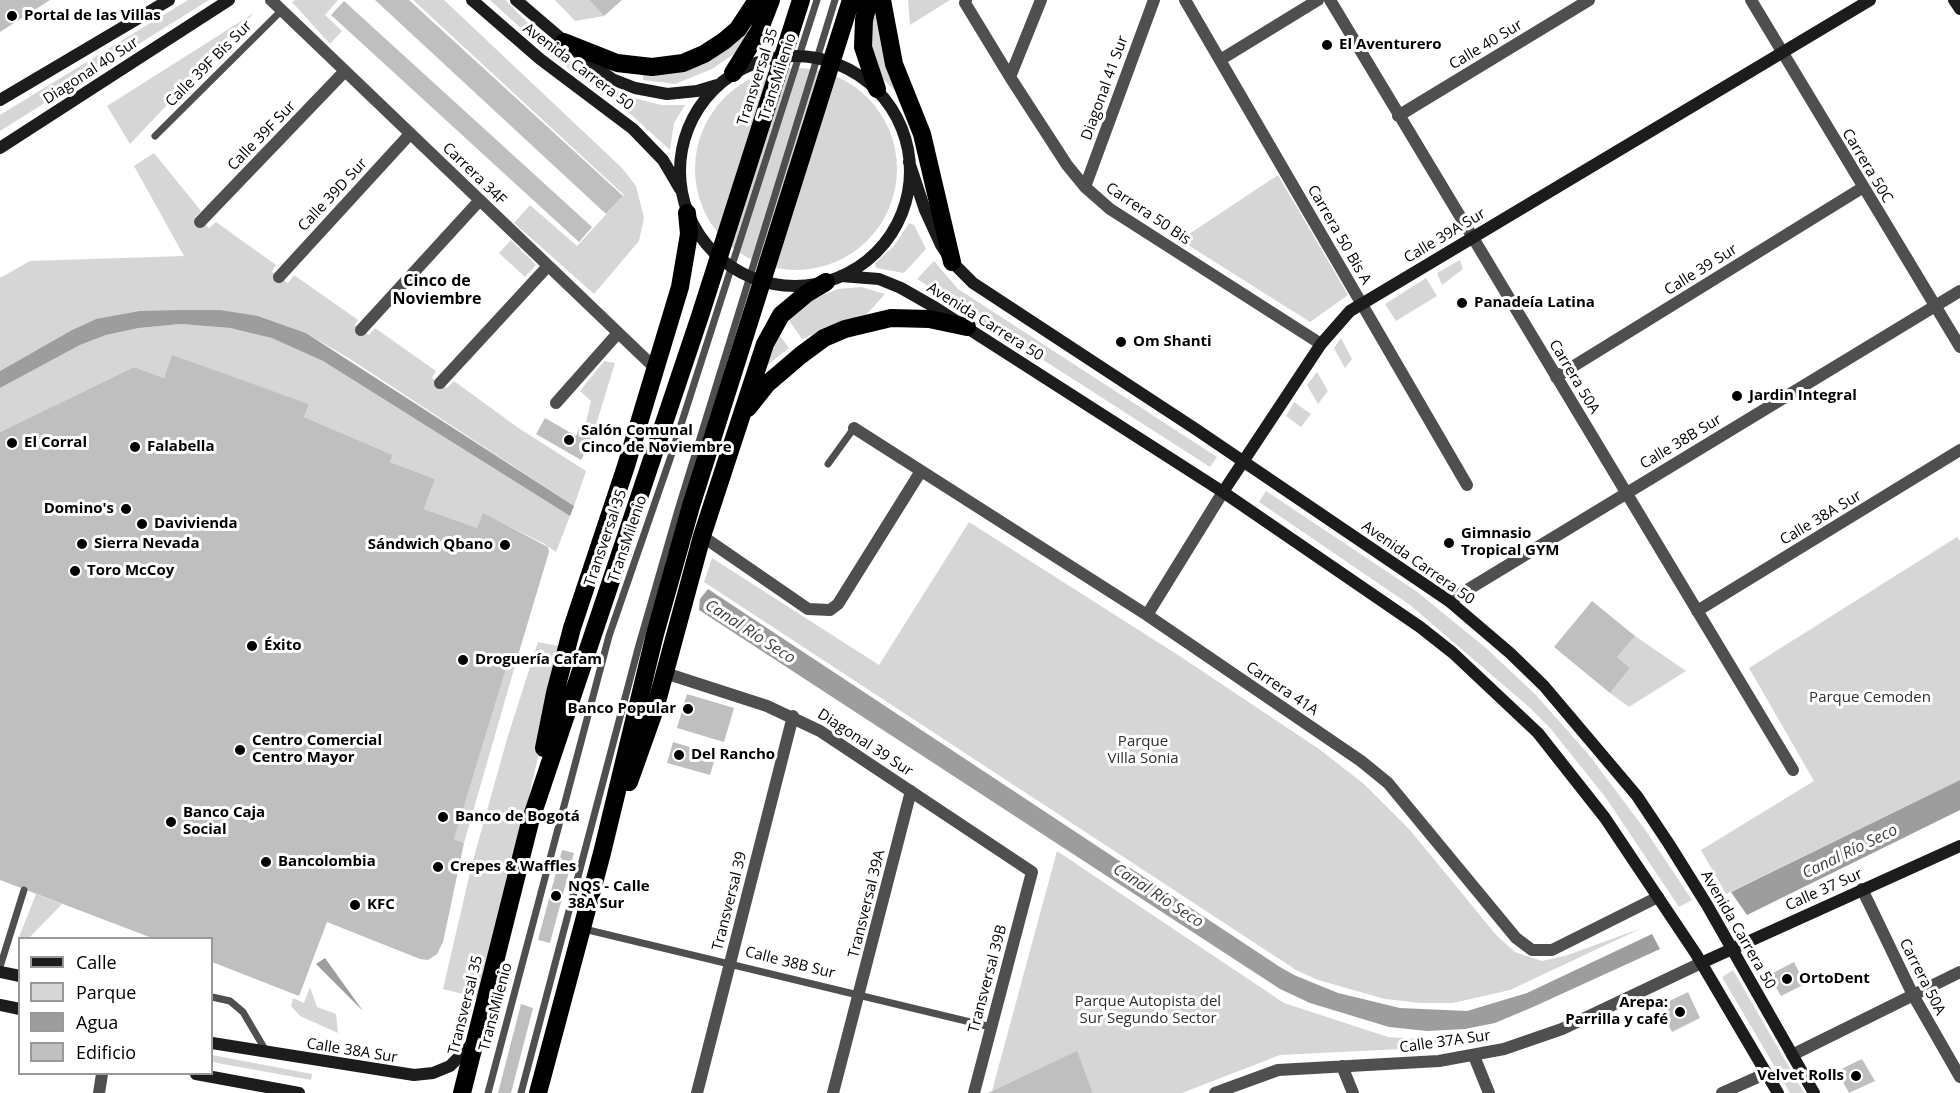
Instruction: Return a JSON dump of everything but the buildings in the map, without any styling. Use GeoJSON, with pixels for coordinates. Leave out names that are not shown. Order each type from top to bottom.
{"type":"FeatureCollection","features":[{"type":"Feature","properties":{"kind":"highway"},"geometry":{"type":"LineString","coordinates":[[564,42],[617,63],[652,67],[683,63],[704,54],[724,41],[738,29],[757,0]]}},
{"type":"Feature","properties":{"kind":"highway"},"geometry":{"type":"LineString","coordinates":[[725,79],[759,31],[771,0]]}},
{"type":"Feature","properties":{"kind":"highway","name":"Transversal 35"},"geometry":{"type":"LineString","coordinates":[[462,1093],[530,822],[593,627],[692,338],[801,0]]}},
{"type":"Feature","properties":{"kind":"highway"},"geometry":{"type":"LineString","coordinates":[[538,1093],[602,854],[649,631],[691,506],[851,0]]}},
{"type":"Feature","properties":{"kind":"highway"},"geometry":{"type":"LineString","coordinates":[[869,0],[864,20],[863,47],[877,89]]}},
{"type":"Feature","properties":{"kind":"highway"},"geometry":{"type":"LineString","coordinates":[[882,0],[894,64],[922,134],[952,262]]}},
{"type":"Feature","properties":{"kind":"highway"},"geometry":{"type":"LineString","coordinates":[[530,822],[555,693],[572,628],[656,369],[685,269],[689,234],[687,213]]}},
{"type":"Feature","properties":{"kind":"highway"},"geometry":{"type":"LineString","coordinates":[[602,854],[641,749],[665,673],[702,536],[738,421],[774,324],[794,303],[834,279]]}},
{"type":"Feature","properties":{"kind":"highway"},"geometry":{"type":"LineString","coordinates":[[738,421],[767,384],[782,370],[824,338],[845,329],[891,318],[929,319],[967,327]]}},
{"type":"Feature","properties":{"kind":"main road","name":"Diagonal 40 Sur"},"geometry":{"type":"LineString","coordinates":[[0,100],[169,0]]}},
{"type":"Feature","properties":{"kind":"main road","name":"Diagonal 40 Sur"},"geometry":{"type":"LineString","coordinates":[[0,148],[229,0]]}},
{"type":"Feature","properties":{"kind":"main road","name":"Avenida Carrera 50"},"geometry":{"type":"LineString","coordinates":[[472,0],[540,59],[633,129],[663,160],[681,192]]}},
{"type":"Feature","properties":{"kind":"main road","name":"Avenida Carrera 50"},"geometry":{"type":"LineString","coordinates":[[516,0],[564,42],[612,79],[646,92],[667,94],[697,91],[725,79]]}},
{"type":"Feature","properties":{"kind":"main road","name":"Calle 39A Sur"},"geometry":{"type":"LineString","coordinates":[[1223,492],[1321,344],[1339,322],[1362,303],[1870,0]]}},
{"type":"Feature","properties":{"kind":"main road"},"geometry":{"type":"LineString","coordinates":[[1954,0],[1960,9]]}},
{"type":"Feature","properties":{"kind":"main road"},"geometry":{"type":"LineString","coordinates":[[808,56],[833,62],[856,73],[877,89],[893,111],[904,135],[909,162],[909,185],[903,208],[893,230],[879,249],[862,264],[834,279],[798,286],[770,284],[743,274],[719,258],[700,238],[687,213],[681,192],[680,162],[686,133],[699,107],[725,79],[756,62],[773,58],[808,56]]}},
{"type":"Feature","properties":{"kind":"main road","name":"Avenida Carrera 50"},"geometry":{"type":"LineString","coordinates":[[909,162],[933,230],[952,262],[983,291],[1244,461],[1449,601],[1510,653],[1580,727],[1637,796],[1707,905],[1814,1093]]}},
{"type":"Feature","properties":{"kind":"main road","name":"Avenida Carrera 50"},"geometry":{"type":"LineString","coordinates":[[834,279],[879,279],[901,288],[967,327],[1223,492],[1420,627],[1516,712],[1566,766],[1692,949],[1778,1093]]}},
{"type":"Feature","properties":{"kind":"main road","name":"Calle 37 Sur"},"geometry":{"type":"LineString","coordinates":[[1701,963],[1960,846]]}},
{"type":"Feature","properties":{"kind":"main road"},"geometry":{"type":"LineString","coordinates":[[0,972],[18,976]]}},
{"type":"Feature","properties":{"kind":"main road"},"geometry":{"type":"LineString","coordinates":[[0,1005],[18,1009]]}},
{"type":"Feature","properties":{"kind":"main road","name":"Calle 38A Sur"},"geometry":{"type":"LineString","coordinates":[[213,1043],[394,1073],[424,1075],[450,1066],[476,1038]]}},
{"type":"Feature","properties":{"kind":"main road"},"geometry":{"type":"LineString","coordinates":[[201,1075],[298,1093]]}},
{"type":"Feature","properties":{"kind":"street","name":"Carrera 34F"},"geometry":{"type":"LineString","coordinates":[[271,0],[656,369]]}},
{"type":"Feature","properties":{"kind":"street"},"geometry":{"type":"LineString","coordinates":[[1010,76],[1041,0]]}},
{"type":"Feature","properties":{"kind":"street","name":"Diagonal 41 Sur"},"geometry":{"type":"LineString","coordinates":[[1085,187],[1154,0]]}},
{"type":"Feature","properties":{"kind":"street","name":"Carrera 50 Bis A"},"geometry":{"type":"LineString","coordinates":[[1185,0],[1467,485]]}},
{"type":"Feature","properties":{"kind":"street"},"geometry":{"type":"LineString","coordinates":[[1220,60],[1318,0]]}},
{"type":"Feature","properties":{"kind":"street","name":"Carrera 50A"},"geometry":{"type":"LineString","coordinates":[[1330,0],[1793,770]]}},
{"type":"Feature","properties":{"kind":"street","name":"Calle 40 Sur"},"geometry":{"type":"LineString","coordinates":[[1398,116],[1588,0]]}},
{"type":"Feature","properties":{"kind":"street","name":"Carrera 50C"},"geometry":{"type":"LineString","coordinates":[[1751,0],[1862,188],[1960,347]]}},
{"type":"Feature","properties":{"kind":"street","name":"Carrera 50 Bis"},"geometry":{"type":"LineString","coordinates":[[966,1],[1010,76],[1067,165],[1085,187],[1110,209],[1321,344]]}},
{"type":"Feature","properties":{"kind":"street","name":"Calle 39F Sur"},"geometry":{"type":"LineString","coordinates":[[200,222],[345,71]]}},
{"type":"Feature","properties":{"kind":"street","name":"Calle 39D Sur"},"geometry":{"type":"LineString","coordinates":[[279,277],[410,134]]}},
{"type":"Feature","properties":{"kind":"street","name":"Calle 39 Sur"},"geometry":{"type":"LineString","coordinates":[[1556,377],[1862,188]]}},
{"type":"Feature","properties":{"kind":"street"},"geometry":{"type":"LineString","coordinates":[[361,330],[480,200]]}},
{"type":"Feature","properties":{"kind":"street"},"geometry":{"type":"LineString","coordinates":[[440,383],[548,266]]}},
{"type":"Feature","properties":{"kind":"street","name":"Calle 38B Sur"},"geometry":{"type":"LineString","coordinates":[[1449,601],[1960,291]]}},
{"type":"Feature","properties":{"kind":"street"},"geometry":{"type":"LineString","coordinates":[[556,403],[618,333]]}},
{"type":"Feature","properties":{"kind":"street","name":"Carrera 41A"},"geometry":{"type":"LineString","coordinates":[[854,428],[1147,615],[1361,761],[1388,783],[1516,938],[1532,950],[1552,950],[1658,897]]}},
{"type":"Feature","properties":{"kind":"street","name":"Calle 38A Sur"},"geometry":{"type":"LineString","coordinates":[[1697,611],[1960,450]]}},
{"type":"Feature","properties":{"kind":"street"},"geometry":{"type":"LineString","coordinates":[[702,536],[808,609],[824,612],[838,604],[921,471]]}},
{"type":"Feature","properties":{"kind":"street","name":"Calle 39A Sur"},"geometry":{"type":"LineString","coordinates":[[1147,615],[1223,492]]}},
{"type":"Feature","properties":{"kind":"street","name":"Diagonal 39 Sur"},"geometry":{"type":"LineString","coordinates":[[665,673],[793,716],[847,747],[1032,872]]}},
{"type":"Feature","properties":{"kind":"street","name":"Transversal 39"},"geometry":{"type":"LineString","coordinates":[[697,1093],[793,716]]}},
{"type":"Feature","properties":{"kind":"street","name":"Transversal 39A"},"geometry":{"type":"LineString","coordinates":[[833,1093],[911,791]]}},
{"type":"Feature","properties":{"kind":"street","name":"Transversal 39B"},"geometry":{"type":"LineString","coordinates":[[974,1093],[1032,872]]}},
{"type":"Feature","properties":{"kind":"street","name":"Carrera 50A"},"geometry":{"type":"LineString","coordinates":[[1862,890],[1913,995],[1960,1077]]}},
{"type":"Feature","properties":{"kind":"street","name":"Calle 37A Sur"},"geometry":{"type":"LineString","coordinates":[[1215,1093],[1278,1070],[1474,1056],[1542,1037],[1701,963]]}},
{"type":"Feature","properties":{"kind":"street"},"geometry":{"type":"LineString","coordinates":[[1792,1055],[1960,972]]}},
{"type":"Feature","properties":{"kind":"street"},"geometry":{"type":"LineString","coordinates":[[1474,1056],[1489,1093]]}},
{"type":"Feature","properties":{"kind":"street"},"geometry":{"type":"LineString","coordinates":[[1342,1066],[1353,1093]]}},
{"type":"Feature","properties":{"kind":"street"},"geometry":{"type":"LineString","coordinates":[[1722,1093],[1767,1074]]}},
{"type":"Feature","properties":{"kind":"street"},"geometry":{"type":"LineString","coordinates":[[99,1093],[102,1075]]}},
{"type":"Feature","properties":{"kind":"lane","name":"TransMilenio"},"geometry":{"type":"LineString","coordinates":[[488,1093],[615,617],[670,459],[817,0]]}},
{"type":"Feature","properties":{"kind":"lane","name":"TransMilenio"},"geometry":{"type":"LineString","coordinates":[[521,1093],[649,631],[678,510],[835,0]]}},
{"type":"Feature","properties":{"kind":"lane","name":"Calle 39F Bis Sur"},"geometry":{"type":"LineString","coordinates":[[155,136],[282,10]]}},
{"type":"Feature","properties":{"kind":"lane"},"geometry":{"type":"LineString","coordinates":[[828,464],[854,428]]}},
{"type":"Feature","properties":{"kind":"lane"},"geometry":{"type":"LineString","coordinates":[[0,967],[24,890]]}},
{"type":"Feature","properties":{"kind":"lane","name":"Calle 38B Sur"},"geometry":{"type":"LineString","coordinates":[[582,928],[991,1026]]}},
{"type":"Feature","properties":{"kind":"lane"},"geometry":{"type":"LineString","coordinates":[[213,997],[230,1001],[243,1012],[267,1052]]}},
{"type":"Feature","properties":{"kind":"green space"},"geometry":{"type":"Polygon","coordinates":[[[188,0],[209,0],[0,131],[0,115],[188,0]]]}},
{"type":"Feature","properties":{"kind":"green space"},"geometry":{"type":"Polygon","coordinates":[[[295,0],[338,0],[325,15],[342,31],[330,44],[292,2],[295,0]]]}},
{"type":"Feature","properties":{"kind":"green space"},"geometry":{"type":"Polygon","coordinates":[[[413,0],[444,0],[622,168],[636,186],[644,218],[639,241],[594,294],[514,223],[530,205],[577,246],[624,195],[413,0]]]}},
{"type":"Feature","properties":{"kind":"green space"},"geometry":{"type":"Polygon","coordinates":[[[490,0],[505,0],[548,43],[598,82],[623,94],[618,104],[550,55],[490,0]]]}},
{"type":"Feature","properties":{"kind":"green space"},"geometry":{"type":"Polygon","coordinates":[[[555,0],[589,0],[604,16],[575,21],[555,0]]]}},
{"type":"Feature","properties":{"kind":"green space"},"geometry":{"type":"Polygon","coordinates":[[[908,0],[950,0],[910,25],[908,0]]]}},
{"type":"Feature","properties":{"kind":"green space"},"geometry":{"type":"Polygon","coordinates":[[[254,13],[130,144],[107,106],[254,13]]]}},
{"type":"Feature","properties":{"kind":"green space"},"geometry":{"type":"Polygon","coordinates":[[[874,13],[895,91],[881,77],[870,41],[874,13]]]}},
{"type":"Feature","properties":{"kind":"green space"},"geometry":{"type":"Polygon","coordinates":[[[753,27],[734,54],[712,69],[675,84],[643,80],[643,75],[723,52],[753,27]]]}},
{"type":"Feature","properties":{"kind":"green space"},"geometry":{"type":"Polygon","coordinates":[[[786,68],[806,68],[825,72],[844,80],[874,105],[885,121],[893,140],[897,169],[893,198],[885,217],[860,247],[844,258],[825,266],[806,270],[786,270],[767,266],[748,258],[718,233],[707,217],[699,198],[695,179],[695,159],[699,140],[707,121],[732,91],[748,80],[767,72],[786,68]]]}},
{"type":"Feature","properties":{"kind":"green space"},"geometry":{"type":"Polygon","coordinates":[[[634,98],[661,105],[685,105],[674,123],[670,150],[627,111],[634,98]]]}},
{"type":"Feature","properties":{"kind":"green space"},"geometry":{"type":"Polygon","coordinates":[[[154,153],[201,211],[195,217],[209,228],[216,222],[276,265],[272,272],[288,283],[294,275],[358,320],[355,325],[369,335],[375,328],[436,371],[432,378],[447,388],[454,381],[517,427],[586,471],[574,506],[350,359],[306,333],[258,316],[96,319],[0,371],[0,278],[30,261],[184,256],[134,166],[154,153]]]}},
{"type":"Feature","properties":{"kind":"green space"},"geometry":{"type":"Polygon","coordinates":[[[1278,175],[1348,295],[1310,322],[1180,240],[1278,175]]]}},
{"type":"Feature","properties":{"kind":"green space"},"geometry":{"type":"Polygon","coordinates":[[[909,223],[914,225],[926,249],[904,273],[876,268],[875,263],[894,246],[909,223]]]}},
{"type":"Feature","properties":{"kind":"green space"},"geometry":{"type":"Polygon","coordinates":[[[511,240],[536,265],[525,277],[499,253],[511,240]]]}},
{"type":"Feature","properties":{"kind":"green space"},"geometry":{"type":"Polygon","coordinates":[[[1460,260],[1463,269],[1442,285],[1437,273],[1460,260]]]}},
{"type":"Feature","properties":{"kind":"green space"},"geometry":{"type":"Polygon","coordinates":[[[934,261],[958,289],[1217,457],[1210,467],[917,279],[934,261]]]}},
{"type":"Feature","properties":{"kind":"green space"},"geometry":{"type":"Polygon","coordinates":[[[1426,278],[1437,296],[1396,321],[1385,304],[1426,278]]]}},
{"type":"Feature","properties":{"kind":"green space"},"geometry":{"type":"Polygon","coordinates":[[[861,287],[885,294],[866,315],[831,326],[802,339],[788,319],[797,309],[823,295],[838,289],[861,287]]]}},
{"type":"Feature","properties":{"kind":"green space"},"geometry":{"type":"Polygon","coordinates":[[[181,324],[230,328],[272,337],[323,361],[570,516],[556,552],[543,543],[483,514],[477,528],[424,509],[435,479],[390,462],[393,455],[304,417],[309,404],[172,356],[164,378],[134,367],[0,432],[0,388],[80,345],[106,335],[139,328],[181,324]]]}},
{"type":"Feature","properties":{"kind":"green space"},"geometry":{"type":"Polygon","coordinates":[[[778,333],[789,348],[764,368],[778,333]]]}},
{"type":"Feature","properties":{"kind":"green space"},"geometry":{"type":"Polygon","coordinates":[[[1341,338],[1352,359],[1345,368],[1334,348],[1341,338]]]}},
{"type":"Feature","properties":{"kind":"green space"},"geometry":{"type":"Polygon","coordinates":[[[604,361],[615,363],[595,428],[586,422],[591,401],[580,391],[604,361]]]}},
{"type":"Feature","properties":{"kind":"green space"},"geometry":{"type":"Polygon","coordinates":[[[1317,372],[1328,391],[1318,404],[1307,385],[1317,372]]]}},
{"type":"Feature","properties":{"kind":"green space"},"geometry":{"type":"Polygon","coordinates":[[[1294,402],[1311,414],[1301,427],[1286,416],[1294,402]]]}},
{"type":"Feature","properties":{"kind":"green space"},"geometry":{"type":"Polygon","coordinates":[[[1266,491],[1416,591],[1486,648],[1536,695],[1589,755],[1646,831],[1692,900],[1679,907],[1606,798],[1550,728],[1529,707],[1410,605],[1259,502],[1266,491]]]}},
{"type":"Feature","properties":{"kind":"green space","name":"Parque Villa Sonia"},"geometry":{"type":"Polygon","coordinates":[[[969,522],[1178,655],[1319,749],[1364,784],[1410,830],[1497,936],[1515,952],[1542,961],[1565,956],[1642,928],[1510,990],[1453,1003],[1420,1003],[1385,999],[1318,980],[1296,970],[704,582],[712,558],[879,665],[969,522]]]}},
{"type":"Feature","properties":{"kind":"green space","name":"Parque Cemoden"},"geometry":{"type":"Polygon","coordinates":[[[1957,537],[1960,541],[1960,780],[1726,894],[1701,850],[1814,781],[1749,668],[1957,537]]]}},
{"type":"Feature","properties":{"kind":"green space"},"geometry":{"type":"Polygon","coordinates":[[[1635,636],[1686,671],[1629,707],[1610,693],[1630,668],[1617,657],[1635,636]]]}},
{"type":"Feature","properties":{"kind":"green space"},"geometry":{"type":"Polygon","coordinates":[[[538,642],[563,647],[525,814],[478,998],[443,989],[472,864],[507,739],[538,642]]]}},
{"type":"Feature","properties":{"kind":"green space"},"geometry":{"type":"Polygon","coordinates":[[[509,659],[516,662],[464,843],[454,839],[509,659]]]}},
{"type":"Feature","properties":{"kind":"green space","name":"Parque Autopista del Sur Segundo Sector"},"geometry":{"type":"Polygon","coordinates":[[[1057,851],[1284,1003],[1388,1037],[1463,1042],[1401,1049],[1280,1055],[1182,1093],[1093,1093],[1077,1052],[992,1091],[1057,851]]]}},
{"type":"Feature","properties":{"kind":"green space"},"geometry":{"type":"Polygon","coordinates":[[[36,894],[62,904],[30,937],[19,937],[36,894]]]}},
{"type":"Feature","properties":{"kind":"green space"},"geometry":{"type":"Polygon","coordinates":[[[1733,970],[1804,1093],[1790,1093],[1722,977],[1733,970]]]}},
{"type":"Feature","properties":{"kind":"green space"},"geometry":{"type":"Polygon","coordinates":[[[310,987],[317,1007],[336,1014],[338,1033],[300,1016],[291,1006],[293,998],[304,1003],[310,987]]]}},
{"type":"Feature","properties":{"kind":"green space"},"geometry":{"type":"Polygon","coordinates":[[[213,1055],[312,1074],[311,1080],[213,1062],[213,1055]]]}},
{"type":"Feature","properties":{"kind":"water"},"geometry":{"type":"Polygon","coordinates":[[[220,310],[258,316],[306,333],[574,506],[570,516],[323,361],[272,338],[230,328],[181,324],[139,328],[106,335],[80,345],[0,388],[0,371],[96,319],[140,311],[220,310]]]}},
{"type":"Feature","properties":{"kind":"water","name":"Canal Río Seco"},"geometry":{"type":"Polygon","coordinates":[[[708,589],[1280,967],[1338,993],[1400,1008],[1467,1011],[1527,993],[1652,934],[1660,949],[1495,1023],[1465,1029],[1427,1031],[1389,1027],[1310,1003],[1280,989],[699,610],[700,599],[708,589]]]}},
{"type":"Feature","properties":{"kind":"water","name":"Canal Río Seco"},"geometry":{"type":"Polygon","coordinates":[[[1960,780],[1960,810],[1747,915],[1731,892],[1960,780]]]}},
{"type":"Feature","properties":{"kind":"water"},"geometry":{"type":"Polygon","coordinates":[[[325,958],[363,1011],[316,964],[325,958]]]}},
{"type":"Feature","properties":{"kind":"place","name":"Portal de las Villas"},"geometry":{"type":"Point","coordinates":[12,16]}},
{"type":"Feature","properties":{"kind":"place","name":"El Aventurero"},"geometry":{"type":"Point","coordinates":[1327,45]}},
{"type":"Feature","properties":{"kind":"place","name":"Panadeía Latina"},"geometry":{"type":"Point","coordinates":[1462,303]}},
{"type":"Feature","properties":{"kind":"place","name":"Om Shanti"},"geometry":{"type":"Point","coordinates":[1121,342]}},
{"type":"Feature","properties":{"kind":"place","name":"Jardin Integral"},"geometry":{"type":"Point","coordinates":[1737,396]}},
{"type":"Feature","properties":{"kind":"place","name":"Salón Comunal Cinco de Noviembre"},"geometry":{"type":"Point","coordinates":[569,440]}},
{"type":"Feature","properties":{"kind":"place","name":"El Corral"},"geometry":{"type":"Point","coordinates":[12,443]}},
{"type":"Feature","properties":{"kind":"place","name":"Falabella"},"geometry":{"type":"Point","coordinates":[135,447]}},
{"type":"Feature","properties":{"kind":"place","name":"Domino's"},"geometry":{"type":"Point","coordinates":[126,509]}},
{"type":"Feature","properties":{"kind":"place","name":"Davivienda"},"geometry":{"type":"Point","coordinates":[142,524]}},
{"type":"Feature","properties":{"kind":"place","name":"Gimnasio Tropical GYM"},"geometry":{"type":"Point","coordinates":[1449,543]}},
{"type":"Feature","properties":{"kind":"place","name":"Sierra Nevada"},"geometry":{"type":"Point","coordinates":[82,544]}},
{"type":"Feature","properties":{"kind":"place","name":"Sándwich Qbano"},"geometry":{"type":"Point","coordinates":[505,545]}},
{"type":"Feature","properties":{"kind":"place","name":"Toro McCoy"},"geometry":{"type":"Point","coordinates":[75,571]}},
{"type":"Feature","properties":{"kind":"place","name":"Éxito"},"geometry":{"type":"Point","coordinates":[252,646]}},
{"type":"Feature","properties":{"kind":"place","name":"Droguería Cafam"},"geometry":{"type":"Point","coordinates":[463,660]}},
{"type":"Feature","properties":{"kind":"place","name":"Banco Popular"},"geometry":{"type":"Point","coordinates":[688,709]}},
{"type":"Feature","properties":{"kind":"place","name":"Centro Comercial Centro Mayor"},"geometry":{"type":"Point","coordinates":[240,750]}},
{"type":"Feature","properties":{"kind":"place","name":"Del Rancho"},"geometry":{"type":"Point","coordinates":[679,755]}},
{"type":"Feature","properties":{"kind":"place","name":"Banco de Bogotá"},"geometry":{"type":"Point","coordinates":[443,817]}},
{"type":"Feature","properties":{"kind":"place","name":"Banco Caja Social"},"geometry":{"type":"Point","coordinates":[171,822]}},
{"type":"Feature","properties":{"kind":"place","name":"Bancolombia"},"geometry":{"type":"Point","coordinates":[266,862]}},
{"type":"Feature","properties":{"kind":"place","name":"Crepes & Waffles"},"geometry":{"type":"Point","coordinates":[438,867]}},
{"type":"Feature","properties":{"kind":"place","name":"NQS - Calle 38A Sur"},"geometry":{"type":"Point","coordinates":[556,896]}},
{"type":"Feature","properties":{"kind":"place","name":"KFC"},"geometry":{"type":"Point","coordinates":[355,905]}},
{"type":"Feature","properties":{"kind":"place","name":"OrtoDent"},"geometry":{"type":"Point","coordinates":[1787,979]}},
{"type":"Feature","properties":{"kind":"place","name":"Arepa: Parrilla y café"},"geometry":{"type":"Point","coordinates":[1680,1012]}},
{"type":"Feature","properties":{"kind":"place","name":"Velvet Rolls"},"geometry":{"type":"Point","coordinates":[1856,1076]}},
{"type":"Feature","properties":{"kind":"district","name":"Cinco de Noviembre"},"geometry":{"type":"Point","coordinates":[437,290]}}]}
